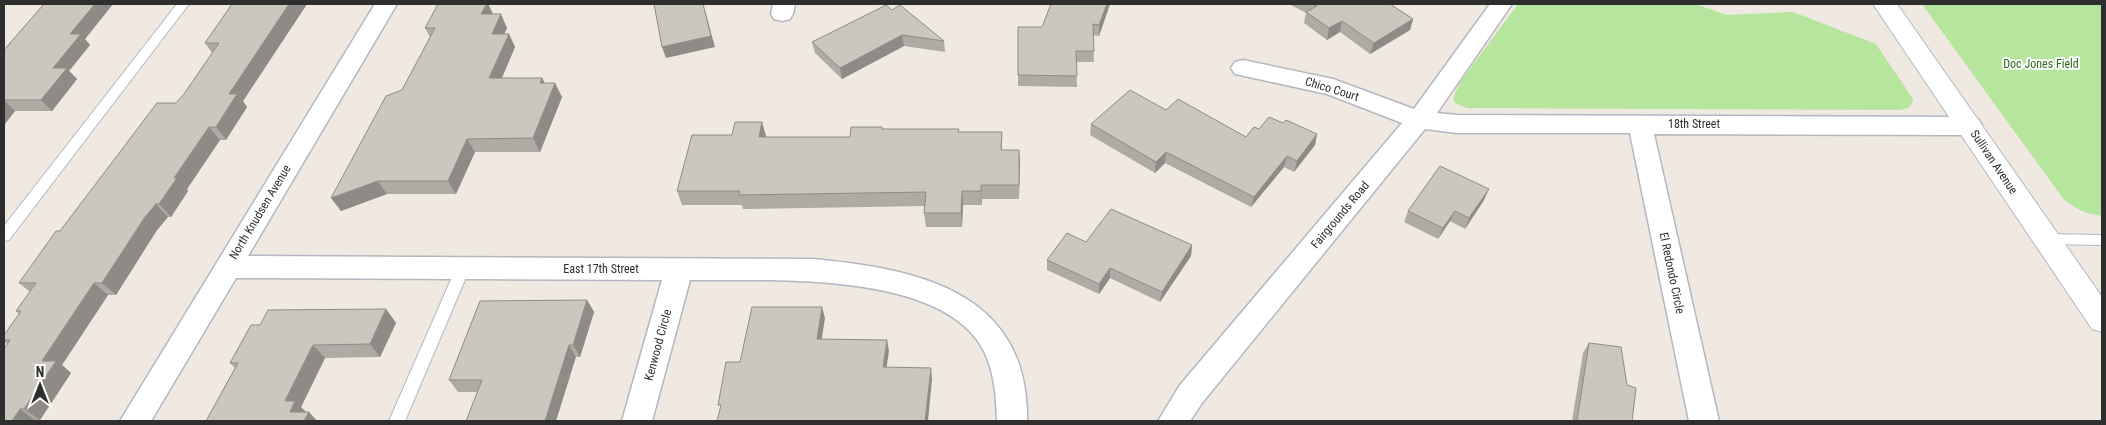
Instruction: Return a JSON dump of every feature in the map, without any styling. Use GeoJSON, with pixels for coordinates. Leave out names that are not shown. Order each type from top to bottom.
{"type":"FeatureCollection","features":[{"type":"Feature","properties":{"kind":"main road","name":"Sullivan Avenue"},"geometry":{"type":"LineString","coordinates":[[1884,4],[1970,126],[2102,320]]}},
{"type":"Feature","properties":{"kind":"street","name":"North Knudsen Avenue"},"geometry":{"type":"LineString","coordinates":[[135,421],[386,4]]}},
{"type":"Feature","properties":{"kind":"street","name":"Fairgrounds Road"},"geometry":{"type":"LineString","coordinates":[[1173,421],[1191,394],[1418,120],[1501,4]]}},
{"type":"Feature","properties":{"kind":"street","name":"Chico Court"},"geometry":{"type":"LineString","coordinates":[[1243,68],[1301,79],[1333,88],[1418,120]]}},
{"type":"Feature","properties":{"kind":"street","name":"18th Street"},"geometry":{"type":"LineString","coordinates":[[1418,120],[1457,124],[1970,126]]}},
{"type":"Feature","properties":{"kind":"street","name":"El Redondo Circle"},"geometry":{"type":"LineString","coordinates":[[1640,124],[1704,421]]}},
{"type":"Feature","properties":{"kind":"street","name":"East 17th Street"},"geometry":{"type":"LineString","coordinates":[[228,266],[812,270],[857,274],[898,282],[934,294],[966,312],[992,338],[1006,367],[1011,395],[1012,421]]}},
{"type":"Feature","properties":{"kind":"street","name":"Kenwood Circle"},"geometry":{"type":"LineString","coordinates":[[637,421],[679,269]]}},
{"type":"Feature","properties":{"kind":"lane"},"geometry":{"type":"LineString","coordinates":[[4,236],[183,4]]}},
{"type":"Feature","properties":{"kind":"lane"},"geometry":{"type":"LineString","coordinates":[[2046,239],[2102,240]]}},
{"type":"Feature","properties":{"kind":"lane"},"geometry":{"type":"LineString","coordinates":[[397,421],[463,268]]}},
{"type":"Feature","properties":{"kind":"green space"},"geometry":{"type":"Polygon","coordinates":[[[1518,4],[1695,4],[1727,15],[1793,12],[1876,44],[1913,99],[1908,108],[1898,110],[1467,108],[1455,103],[1453,98],[1460,82],[1518,4]]]}},
{"type":"Feature","properties":{"kind":"green space","name":"Doc Jones Field"},"geometry":{"type":"Polygon","coordinates":[[[1922,4],[2102,4],[2102,216],[2080,210],[2062,197],[1922,4]]]}},
{"type":"Feature","properties":{"kind":"building"},"geometry":{"type":"Polygon","coordinates":[[[44,4],[95,4],[70,34],[81,34],[53,68],[67,68],[41,100],[4,100],[4,50],[44,4]]]}},
{"type":"Feature","properties":{"kind":"building"},"geometry":{"type":"Polygon","coordinates":[[[232,4],[289,4],[229,94],[237,94],[216,127],[209,127],[174,178],[177,178],[159,204],[156,204],[145,217],[102,283],[94,283],[42,361],[56,361],[24,409],[20,409],[12,421],[4,421],[4,349],[10,340],[4,340],[4,335],[21,311],[16,311],[36,283],[19,283],[56,231],[60,231],[157,103],[176,103],[184,94],[219,43],[205,43],[232,4]]]}},
{"type":"Feature","properties":{"kind":"building"},"geometry":{"type":"Polygon","coordinates":[[[438,4],[487,4],[481,14],[501,14],[492,34],[509,34],[489,78],[542,78],[540,83],[555,83],[533,138],[467,139],[448,181],[378,181],[331,198],[386,96],[402,90],[435,28],[425,28],[438,4]]]}},
{"type":"Feature","properties":{"kind":"building"},"geometry":{"type":"Polygon","coordinates":[[[654,4],[703,4],[711,36],[662,47],[654,4]]]}},
{"type":"Feature","properties":{"kind":"building"},"geometry":{"type":"Polygon","coordinates":[[[1051,4],[1107,4],[1099,25],[1093,24],[1094,51],[1076,51],[1077,76],[1018,75],[1018,27],[1042,27],[1051,4]]]}},
{"type":"Feature","properties":{"kind":"building"},"geometry":{"type":"Polygon","coordinates":[[[1313,4],[1390,4],[1413,19],[1374,43],[1342,21],[1329,28],[1306,12],[1317,6],[1313,4]]]}},
{"type":"Feature","properties":{"kind":"building"},"geometry":{"type":"Polygon","coordinates":[[[886,5],[892,10],[900,5],[944,41],[902,35],[840,68],[812,42],[886,5]]]}},
{"type":"Feature","properties":{"kind":"building"},"geometry":{"type":"Polygon","coordinates":[[[1130,90],[1166,110],[1178,99],[1246,137],[1254,127],[1259,129],[1269,117],[1283,123],[1286,120],[1317,134],[1297,161],[1287,156],[1254,197],[1166,152],[1156,162],[1091,124],[1130,90]]]}},
{"type":"Feature","properties":{"kind":"building"},"geometry":{"type":"Polygon","coordinates":[[[735,122],[762,122],[759,137],[850,137],[851,127],[959,129],[958,132],[1002,132],[1001,150],[1019,150],[1019,185],[981,185],[981,191],[962,191],[961,213],[924,213],[926,192],[739,195],[740,191],[677,191],[692,135],[732,135],[735,122]]]}},
{"type":"Feature","properties":{"kind":"building"},"geometry":{"type":"Polygon","coordinates":[[[1440,166],[1489,189],[1469,218],[1455,211],[1443,228],[1408,211],[1440,166]]]}},
{"type":"Feature","properties":{"kind":"building"},"geometry":{"type":"Polygon","coordinates":[[[1111,209],[1192,245],[1162,292],[1110,268],[1099,284],[1047,260],[1067,233],[1086,242],[1111,209]]]}},
{"type":"Feature","properties":{"kind":"building"},"geometry":{"type":"Polygon","coordinates":[[[587,300],[573,345],[569,345],[545,421],[466,421],[482,380],[449,380],[480,301],[587,300]]]}},
{"type":"Feature","properties":{"kind":"building"},"geometry":{"type":"Polygon","coordinates":[[[752,307],[822,307],[817,339],[887,340],[883,367],[931,368],[925,421],[717,421],[721,405],[718,405],[726,362],[740,362],[752,307]]]}},
{"type":"Feature","properties":{"kind":"building"},"geometry":{"type":"Polygon","coordinates":[[[386,309],[370,344],[313,345],[285,401],[295,401],[290,412],[309,412],[304,421],[206,421],[238,363],[230,363],[251,325],[260,325],[268,310],[386,309]]]}},
{"type":"Feature","properties":{"kind":"building"},"geometry":{"type":"Polygon","coordinates":[[[1589,343],[1621,347],[1627,385],[1636,388],[1632,421],[1577,421],[1589,343]]]}}]}
